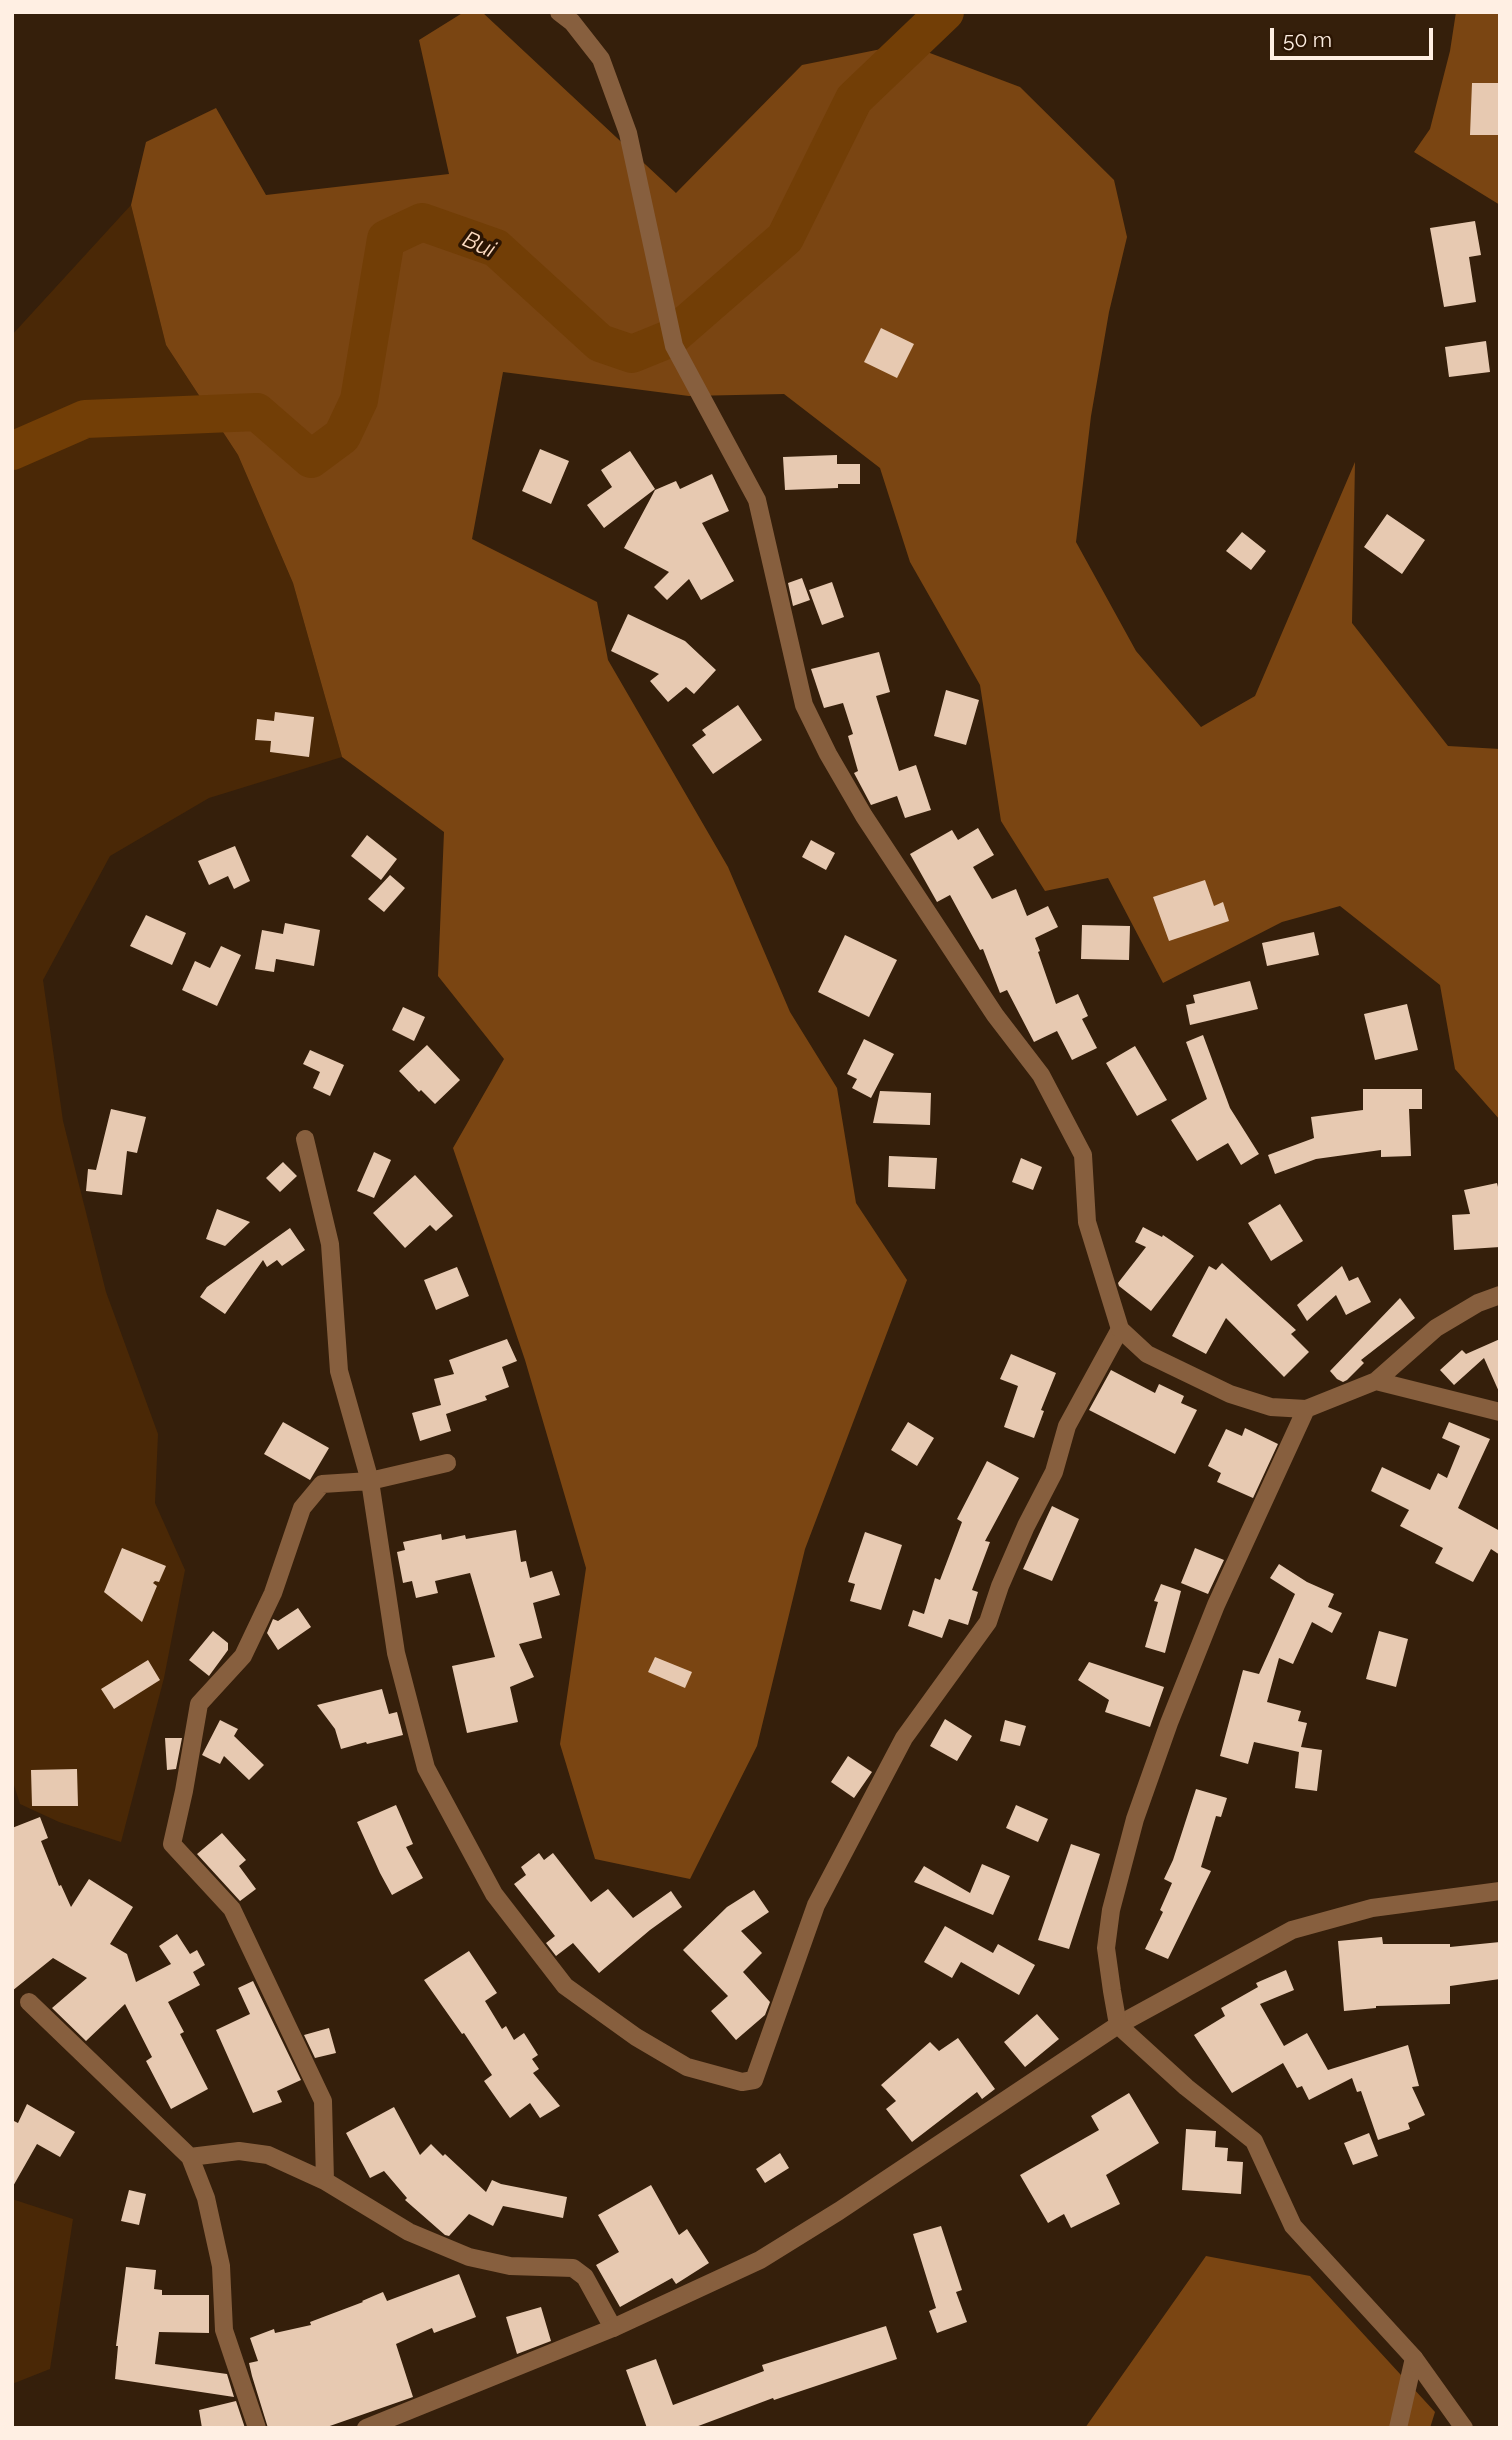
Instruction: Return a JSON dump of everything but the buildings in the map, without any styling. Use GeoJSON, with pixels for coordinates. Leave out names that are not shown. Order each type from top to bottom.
{"type":"FeatureCollection","features":[{"type":"Feature","properties":{"kind":"street"},"geometry":{"type":"LineString","coordinates":[[559,12],[572,22],[600,59],[628,133],[674,346],[757,500],[804,705],[828,754],[894,862],[995,1015],[1041,1075],[1083,1155],[1087,1222],[1120,1329],[1147,1354],[1230,1394],[1271,1407],[1306,1409],[1376,1381],[1436,1328],[1478,1303],[1500,1295]]}},
{"type":"Feature","properties":{"kind":"street"},"geometry":{"type":"LineString","coordinates":[[305,1139],[330,1244],[338,1371],[370,1481],[396,1653],[426,1768],[494,1894],[565,1986],[636,2037],[688,2067],[741,2082],[754,2080],[816,1905],[904,1738],[988,1622],[1026,1526],[1054,1472],[1067,1426],[1120,1329]]}},
{"type":"Feature","properties":{"kind":"street"},"geometry":{"type":"LineString","coordinates":[[1376,1381],[1500,1412]]}},
{"type":"Feature","properties":{"kind":"street"},"geometry":{"type":"LineString","coordinates":[[1306,1409],[1216,1605],[1169,1723],[1135,1819],[1111,1910],[1107,1948],[1118,2025],[1186,2087],[1254,2141],[1293,2226],[1414,2358],[1464,2428]]}},
{"type":"Feature","properties":{"kind":"street"},"geometry":{"type":"LineString","coordinates":[[325,2181],[323,2101],[232,1909],[172,1844],[200,1704],[243,1656],[273,1593],[302,1508],[322,1484],[370,1481],[447,1463]]}},
{"type":"Feature","properties":{"kind":"street"},"geometry":{"type":"LineString","coordinates":[[366,2428],[613,2328],[760,2260],[839,2211],[1118,2025],[1292,1930],[1372,1908],[1500,1891]]}},
{"type":"Feature","properties":{"kind":"street"},"geometry":{"type":"LineString","coordinates":[[29,2002],[190,2157],[206,2199],[221,2266],[224,2330],[257,2428]]}},
{"type":"Feature","properties":{"kind":"street"},"geometry":{"type":"LineString","coordinates":[[190,2157],[239,2151],[268,2155],[325,2181],[409,2232],[469,2257],[510,2266],[573,2268],[585,2277],[613,2328]]}},
{"type":"Feature","properties":{"kind":"street"},"geometry":{"type":"LineString","coordinates":[[1398,2428],[1414,2358]]}},
{"type":"Feature","properties":{"kind":"shaded area"},"geometry":{"type":"Polygon","coordinates":[[[464,12],[482,12],[676,193],[802,65],[906,44],[1020,87],[1114,180],[1127,237],[1109,312],[1091,416],[1076,542],[1136,651],[1201,727],[1255,696],[1355,462],[1352,623],[1448,746],[1500,749],[1500,1120],[1455,1069],[1440,985],[1340,906],[1282,922],[1163,983],[1108,878],[1045,891],[1001,821],[980,685],[910,562],[880,468],[784,394],[689,396],[503,372],[472,539],[597,602],[608,660],[728,867],[790,1012],[837,1088],[856,1203],[907,1280],[805,1549],[757,1746],[690,1879],[595,1859],[560,1744],[586,1568],[525,1360],[453,1148],[504,1059],[438,976],[444,832],[342,757],[293,583],[238,455],[166,345],[131,205],[146,142],[216,108],[266,195],[449,174],[419,40],[464,12]]]}},
{"type":"Feature","properties":{"kind":"shaded area"},"geometry":{"type":"Polygon","coordinates":[[[1456,12],[1500,12],[1500,205],[1414,152],[1430,129],[1450,51],[1456,12]]]}},
{"type":"Feature","properties":{"kind":"shaded area"},"geometry":{"type":"Polygon","coordinates":[[[131,205],[166,345],[238,455],[293,583],[342,757],[209,798],[110,856],[43,980],[63,1121],[106,1292],[158,1434],[155,1503],[185,1570],[164,1678],[121,1842],[59,1822],[20,1804],[12,1779],[12,335],[131,205]]]}},
{"type":"Feature","properties":{"kind":"shaded area"},"geometry":{"type":"Polygon","coordinates":[[[12,2199],[73,2219],[50,2369],[12,2384],[12,2199]]]}},
{"type":"Feature","properties":{"kind":"shaded area"},"geometry":{"type":"Polygon","coordinates":[[[1206,2256],[1310,2276],[1435,2412],[1430,2428],[1085,2428],[1206,2256]]]}},
{"type":"Feature","properties":{"kind":"waterway","name":"Bui"},"geometry":{"type":"LineString","coordinates":[[12,451],[85,419],[257,412],[311,459],[342,436],[359,400],[386,239],[422,222],[496,248],[600,343],[632,354],[669,339],[785,238],[854,99],[945,12]]}}]}
